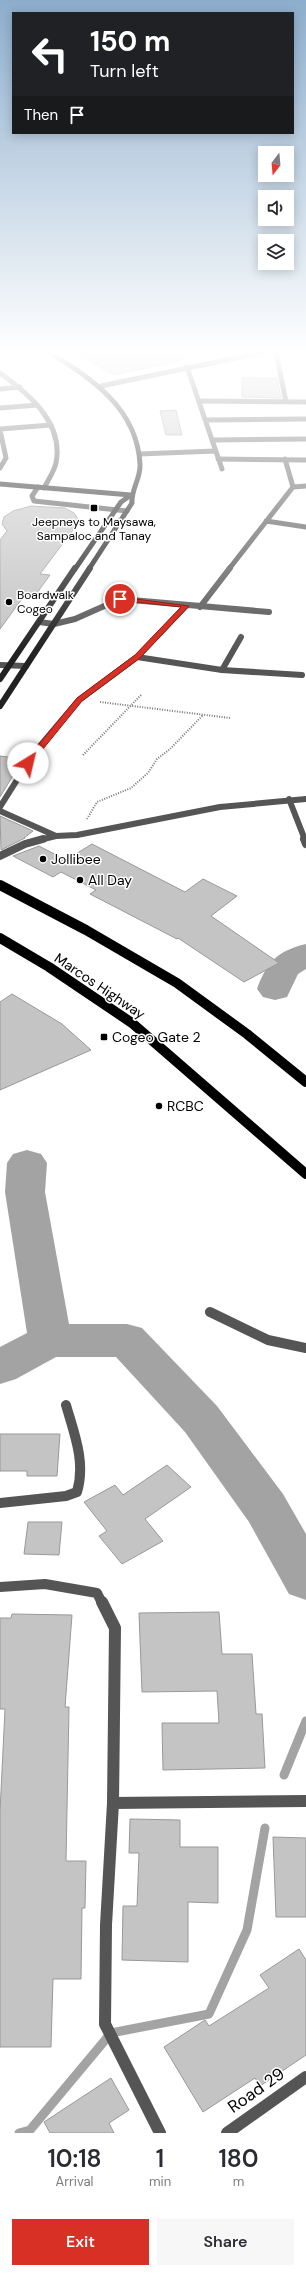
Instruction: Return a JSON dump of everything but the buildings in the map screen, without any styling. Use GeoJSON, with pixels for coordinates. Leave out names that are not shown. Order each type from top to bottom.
{"type":"FeatureCollection","features":[{"type":"Feature","properties":{"kind":"main road"},"geometry":{"type":"LineString","coordinates":[[0,706],[132,503],[131,495],[140,467],[139,454]]}},
{"type":"Feature","properties":{"kind":"main road"},"geometry":{"type":"LineString","coordinates":[[0,484],[131,495]]}},
{"type":"Feature","properties":{"kind":"main road"},"geometry":{"type":"LineString","coordinates":[[0,679],[115,510],[121,502],[131,495]]}},
{"type":"Feature","properties":{"kind":"main road"},"geometry":{"type":"LineString","coordinates":[[0,885],[86,930],[177,982],[247,1034],[306,1082]]}},
{"type":"Feature","properties":{"kind":"main road","name":"Marcos Highway"},"geometry":{"type":"LineString","coordinates":[[0,938],[49,968],[132,1023],[306,1174]]}},
{"type":"Feature","properties":{"kind":"street"},"geometry":{"type":"LineString","coordinates":[[0,468],[6,458],[5,452]]}},
{"type":"Feature","properties":{"kind":"street"},"geometry":{"type":"LineString","coordinates":[[44,488],[56,462],[56,452]]}},
{"type":"Feature","properties":{"kind":"street"},"geometry":{"type":"LineString","coordinates":[[139,454],[201,452]]}},
{"type":"Feature","properties":{"kind":"street"},"geometry":{"type":"LineString","coordinates":[[215,452],[222,469]]}},
{"type":"Feature","properties":{"kind":"street"},"geometry":{"type":"LineString","coordinates":[[218,459],[306,460]]}},
{"type":"Feature","properties":{"kind":"street"},"geometry":{"type":"LineString","coordinates":[[285,459],[293,487]]}},
{"type":"Feature","properties":{"kind":"street"},"geometry":{"type":"LineString","coordinates":[[200,607],[293,487],[306,486]]}},
{"type":"Feature","properties":{"kind":"street"},"geometry":{"type":"LineString","coordinates":[[38,487],[32,496],[34,501],[127,512]]}},
{"type":"Feature","properties":{"kind":"street"},"geometry":{"type":"LineString","coordinates":[[266,521],[306,527]]}},
{"type":"Feature","properties":{"kind":"street"},"geometry":{"type":"LineString","coordinates":[[39,622],[54,624],[75,619],[120,599],[186,606],[269,612]]}},
{"type":"Feature","properties":{"kind":"street"},"geometry":{"type":"LineString","coordinates":[[0,807],[34,754],[79,700],[137,656],[186,606]]}},
{"type":"Feature","properties":{"kind":"street"},"geometry":{"type":"LineString","coordinates":[[222,670],[241,637]]}},
{"type":"Feature","properties":{"kind":"street"},"geometry":{"type":"LineString","coordinates":[[137,656],[222,670],[302,675]]}},
{"type":"Feature","properties":{"kind":"street"},"geometry":{"type":"LineString","coordinates":[[0,665],[26,666]]}},
{"type":"Feature","properties":{"kind":"street"},"geometry":{"type":"LineString","coordinates":[[289,799],[306,844]]}},
{"type":"Feature","properties":{"kind":"street"},"geometry":{"type":"LineString","coordinates":[[0,856],[25,844],[56,836],[77,835],[206,810],[289,799],[306,799]]}},
{"type":"Feature","properties":{"kind":"street"},"geometry":{"type":"LineString","coordinates":[[0,811],[56,836]]}},
{"type":"Feature","properties":{"kind":"street"},"geometry":{"type":"LineString","coordinates":[[210,1312],[268,1340],[306,1348]]}},
{"type":"Feature","properties":{"kind":"street"},"geometry":{"type":"LineString","coordinates":[[0,1503],[66,1496],[77,1492],[80,1484],[79,1462],[66,1405]]}},
{"type":"Feature","properties":{"kind":"street"},"geometry":{"type":"LineString","coordinates":[[0,1587],[45,1584],[97,1593],[115,1628],[113,1803],[106,1925],[105,2024],[160,2133]]}},
{"type":"Feature","properties":{"kind":"street"},"geometry":{"type":"LineString","coordinates":[[113,1803],[306,1801]]}},
{"type":"Feature","properties":{"kind":"street","name":"Road 29"},"geometry":{"type":"LineString","coordinates":[[227,2133],[306,2077]]}},
{"type":"Feature","properties":{"kind":"path"},"geometry":{"type":"LineString","coordinates":[[83,755],[141,695]]}},
{"type":"Feature","properties":{"kind":"path"},"geometry":{"type":"LineString","coordinates":[[79,700],[230,718]]}},
{"type":"Feature","properties":{"kind":"path"},"geometry":{"type":"LineString","coordinates":[[77,835],[97,802],[131,788],[148,773],[157,759],[170,749],[203,715]]}},
{"type":"Feature","properties":{"kind":"waterway"},"geometry":{"type":"LineString","coordinates":[[275,989],[282,969],[306,954]]}},
{"type":"Feature","properties":{"kind":"waterway"},"geometry":{"type":"LineString","coordinates":[[27,1163],[25,1192],[50,1341]]}},
{"type":"Feature","properties":{"kind":"waterway"},"geometry":{"type":"LineString","coordinates":[[50,1341],[127,1340],[201,1419],[266,1508],[306,1579]]}},
{"type":"Feature","properties":{"kind":"waterway"},"geometry":{"type":"LineString","coordinates":[[0,1367],[50,1341]]}},
{"type":"Feature","properties":{"kind":"waterway"},"geometry":{"type":"LineString","coordinates":[[284,1775],[306,1721]]}},
{"type":"Feature","properties":{"kind":"waterway"},"geometry":{"type":"LineString","coordinates":[[19,2133],[30,2130],[111,2033],[209,2014],[247,1930],[265,1828]]}},
{"type":"Feature","properties":{"kind":"place","name":"Jeepneys to Maysawa, Sampaloc and Tanay"},"geometry":{"type":"Point","coordinates":[94,508]}},
{"type":"Feature","properties":{"kind":"place","name":"Boardwalk Cogeo"},"geometry":{"type":"Point","coordinates":[9,602]}},
{"type":"Feature","properties":{"kind":"place","name":"Jollibee"},"geometry":{"type":"Point","coordinates":[43,859]}},
{"type":"Feature","properties":{"kind":"place","name":"All Day"},"geometry":{"type":"Point","coordinates":[80,880]}},
{"type":"Feature","properties":{"kind":"place","name":"Cogeo Gate 2"},"geometry":{"type":"Point","coordinates":[104,1037]}},
{"type":"Feature","properties":{"kind":"place","name":"RCBC"},"geometry":{"type":"Point","coordinates":[159,1106]}},
{"type":"Feature","properties":{"kind":"route"},"geometry":{"type":"LineString","coordinates":[[28,763],[79,700],[137,656],[186,606],[120,599]]}}]}
